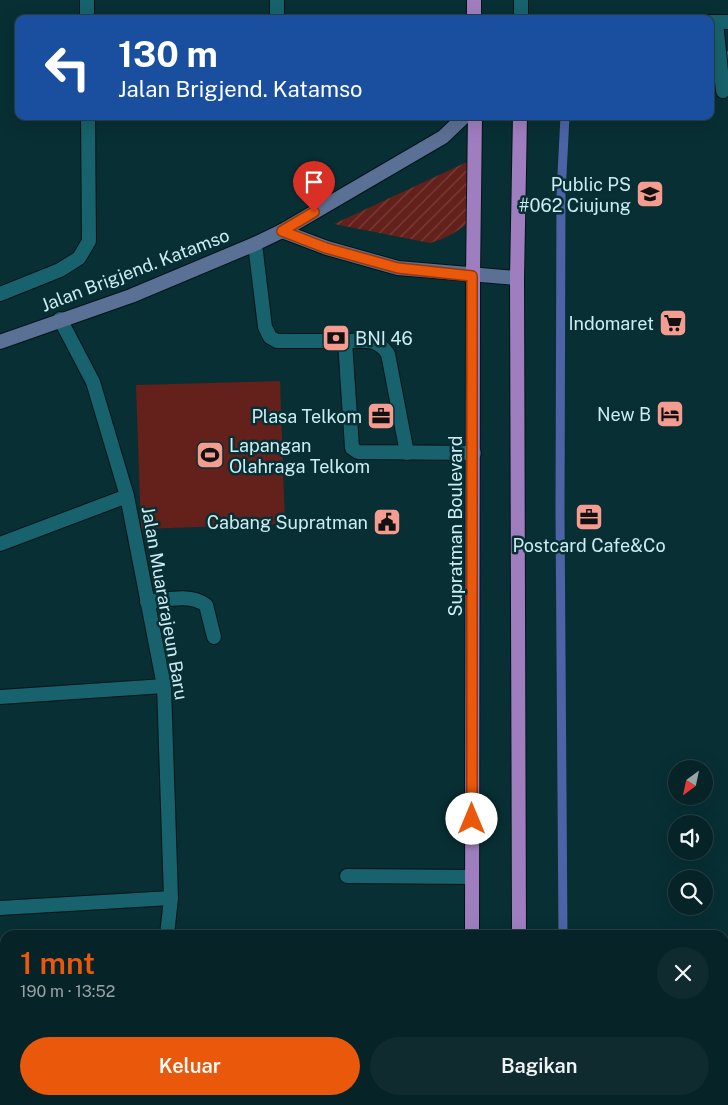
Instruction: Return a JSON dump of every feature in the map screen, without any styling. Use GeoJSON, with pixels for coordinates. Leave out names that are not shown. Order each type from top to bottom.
{"type":"FeatureCollection","features":[{"type":"Feature","properties":{"kind":"main road"},"geometry":{"type":"LineString","coordinates":[[474,0],[474,15]]}},
{"type":"Feature","properties":{"kind":"main road","name":"Jalan Brigjend. Katamso"},"geometry":{"type":"LineString","coordinates":[[0,342],[60,319],[131,296],[282,231],[443,137],[461,120]]}},
{"type":"Feature","properties":{"kind":"main road","name":"Supratman Boulevard"},"geometry":{"type":"LineString","coordinates":[[472,930],[474,453],[472,276],[475,120]]}},
{"type":"Feature","properties":{"kind":"main road"},"geometry":{"type":"LineString","coordinates":[[519,930],[517,278],[520,120]]}},
{"type":"Feature","properties":{"kind":"main road"},"geometry":{"type":"LineString","coordinates":[[282,231],[326,248],[398,268],[472,276],[517,278]]}},
{"type":"Feature","properties":{"kind":"street"},"geometry":{"type":"LineString","coordinates":[[87,0],[87,15]]}},
{"type":"Feature","properties":{"kind":"street"},"geometry":{"type":"LineString","coordinates":[[277,15],[278,0]]}},
{"type":"Feature","properties":{"kind":"street"},"geometry":{"type":"LineString","coordinates":[[520,15],[521,0]]}},
{"type":"Feature","properties":{"kind":"street"},"geometry":{"type":"LineString","coordinates":[[718,22],[723,91]]}},
{"type":"Feature","properties":{"kind":"street"},"geometry":{"type":"LineString","coordinates":[[0,294],[60,270],[78,258],[89,241],[88,120]]}},
{"type":"Feature","properties":{"kind":"street"},"geometry":{"type":"LineString","coordinates":[[255,244],[265,327],[270,337],[277,341],[373,341],[384,348],[388,354],[407,453]]}},
{"type":"Feature","properties":{"kind":"street","name":"Jalan Muararajeun Baru"},"geometry":{"type":"LineString","coordinates":[[60,319],[93,382],[127,496],[164,686],[171,898],[167,930]]}},
{"type":"Feature","properties":{"kind":"street"},"geometry":{"type":"LineString","coordinates":[[345,341],[352,448],[358,452],[474,453]]}},
{"type":"Feature","properties":{"kind":"street"},"geometry":{"type":"LineString","coordinates":[[0,544],[127,496]]}},
{"type":"Feature","properties":{"kind":"street"},"geometry":{"type":"LineString","coordinates":[[148,602],[183,598],[200,600],[206,605],[214,637]]}},
{"type":"Feature","properties":{"kind":"street"},"geometry":{"type":"LineString","coordinates":[[0,697],[164,686]]}},
{"type":"Feature","properties":{"kind":"street"},"geometry":{"type":"LineString","coordinates":[[347,876],[472,877]]}},
{"type":"Feature","properties":{"kind":"street"},"geometry":{"type":"LineString","coordinates":[[0,908],[171,898]]}},
{"type":"Feature","properties":{"kind":"shaded area"},"geometry":{"type":"Polygon","coordinates":[[[469,161],[469,222],[446,237],[430,243],[334,224],[469,161]]]}},
{"type":"Feature","properties":{"kind":"shaded area","name":"Lapangan Olahraga Telkom"},"geometry":{"type":"Polygon","coordinates":[[[280,381],[285,524],[141,529],[136,385],[280,381]]]}},
{"type":"Feature","properties":{"kind":"waterway"},"geometry":{"type":"LineString","coordinates":[[714,55],[728,56]]}},
{"type":"Feature","properties":{"kind":"waterway"},"geometry":{"type":"LineString","coordinates":[[563,930],[560,512],[561,194],[565,120]]}},
{"type":"Feature","properties":{"kind":"place","name":"Public PS #062 Ciujung"},"geometry":{"type":"Point","coordinates":[650,194]}},
{"type":"Feature","properties":{"kind":"place","name":"Indomaret"},"geometry":{"type":"Point","coordinates":[673,323]}},
{"type":"Feature","properties":{"kind":"place","name":"BNI 46"},"geometry":{"type":"Point","coordinates":[336,338]}},
{"type":"Feature","properties":{"kind":"place","name":"New B"},"geometry":{"type":"Point","coordinates":[670,414]}},
{"type":"Feature","properties":{"kind":"place","name":"Plasa Telkom"},"geometry":{"type":"Point","coordinates":[381,416]}},
{"type":"Feature","properties":{"kind":"place","name":"Lapangan Olahraga Telkom"},"geometry":{"type":"Point","coordinates":[210,455]}},
{"type":"Feature","properties":{"kind":"place","name":"Postcard Cafe&Co"},"geometry":{"type":"Point","coordinates":[589,517]}},
{"type":"Feature","properties":{"kind":"place","name":"Cabang Supratman"},"geometry":{"type":"Point","coordinates":[387,522]}},
{"type":"Feature","properties":{"kind":"route"},"geometry":{"type":"LineString","coordinates":[[314,212],[282,231],[326,248],[398,268],[472,276],[474,453],[472,819]]}}]}
